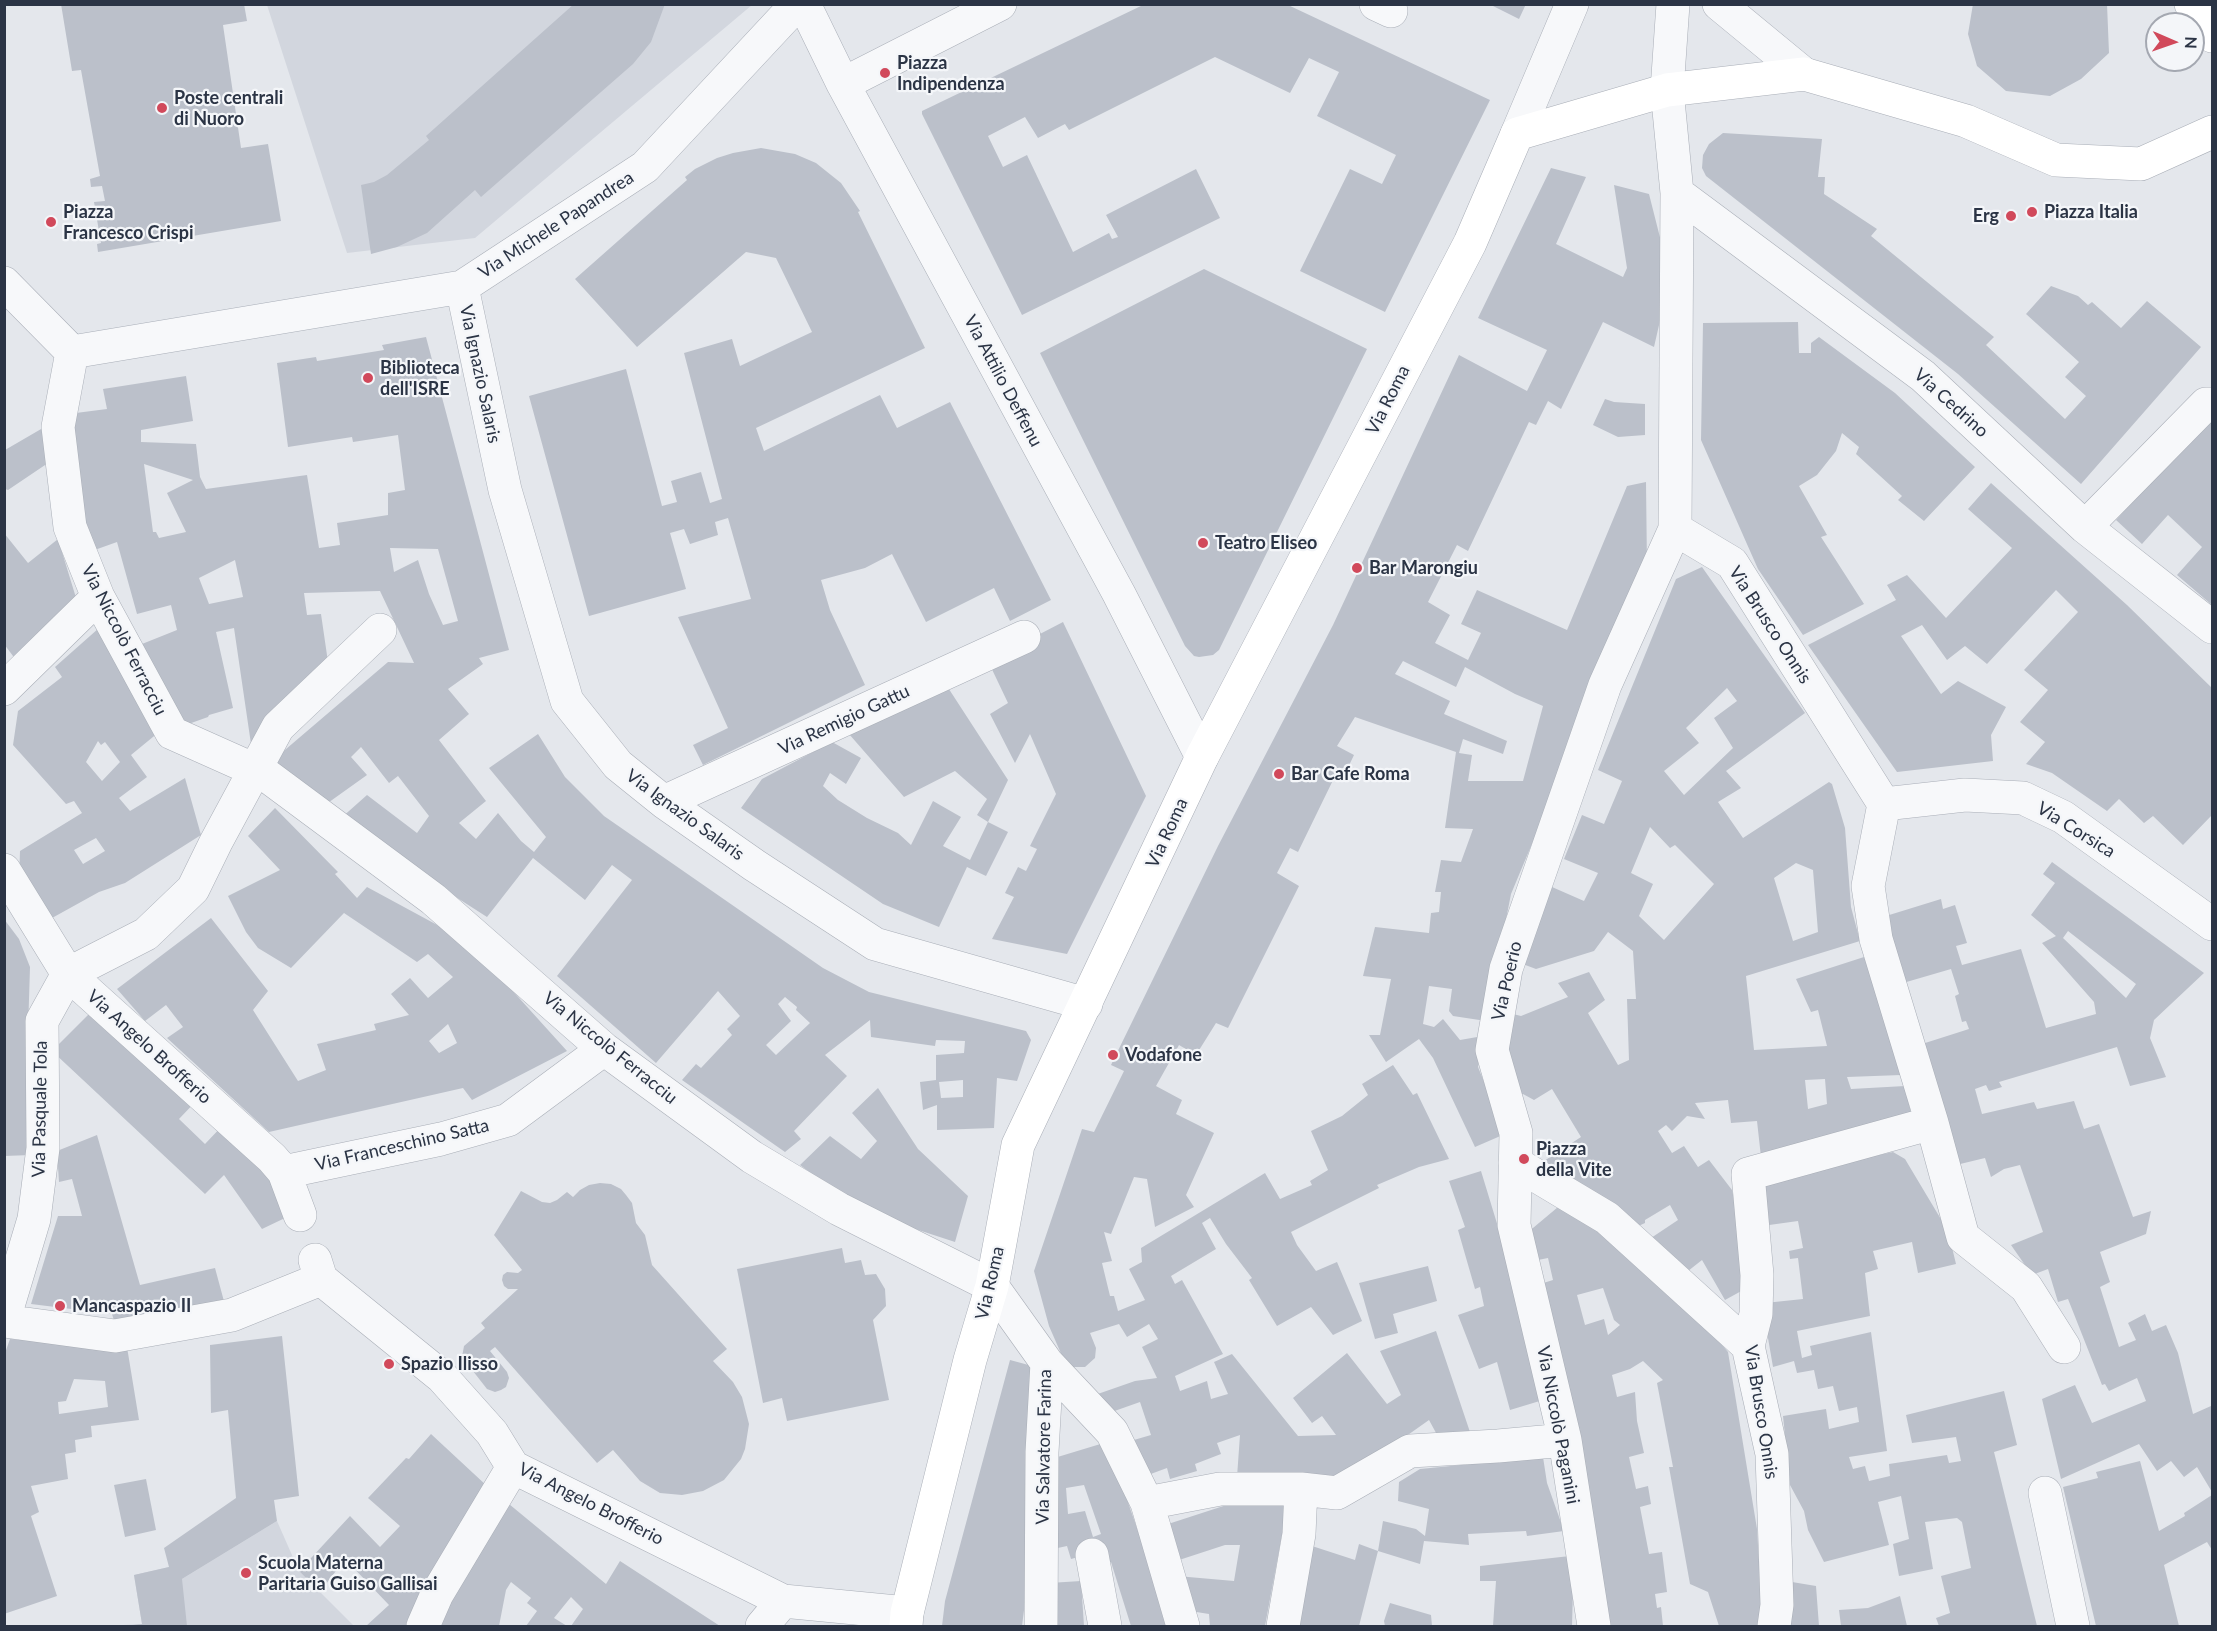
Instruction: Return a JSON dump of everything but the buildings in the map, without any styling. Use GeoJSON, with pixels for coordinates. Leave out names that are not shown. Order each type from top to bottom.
{"type":"FeatureCollection","features":[{"type":"Feature","properties":{"kind":"street","name":"Via Michele Papandrea"},"geometry":{"type":"LineString","coordinates":[[72,352],[462,287],[645,166],[797,4]]}},
{"type":"Feature","properties":{"kind":"street","name":"Via Attilio Deffenu"},"geometry":{"type":"LineString","coordinates":[[804,4],[843,84],[1119,594],[1202,758]]}},
{"type":"Feature","properties":{"kind":"street"},"geometry":{"type":"LineString","coordinates":[[843,84],[999,4]]}},
{"type":"Feature","properties":{"kind":"street","name":"Via Roma"},"geometry":{"type":"LineString","coordinates":[[907,1619],[970,1360],[992,1286],[1018,1145],[1202,758],[1470,243],[1572,4]]}},
{"type":"Feature","properties":{"kind":"street"},"geometry":{"type":"LineString","coordinates":[[1673,4],[1667,90],[1677,194],[1675,529]]}},
{"type":"Feature","properties":{"kind":"street"},"geometry":{"type":"LineString","coordinates":[[1719,4],[1804,74],[1966,122],[2056,160],[2141,164],[2212,132]]}},
{"type":"Feature","properties":{"kind":"street"},"geometry":{"type":"LineString","coordinates":[[2192,4],[2212,36]]}},
{"type":"Feature","properties":{"kind":"street"},"geometry":{"type":"LineString","coordinates":[[1517,134],[1667,90],[1804,74]]}},
{"type":"Feature","properties":{"kind":"street","name":"Via Cedrino"},"geometry":{"type":"LineString","coordinates":[[1677,194],[1923,375],[2085,527],[2212,627]]}},
{"type":"Feature","properties":{"kind":"street"},"geometry":{"type":"LineString","coordinates":[[4,283],[72,352]]}},
{"type":"Feature","properties":{"kind":"street","name":"Via Ignazio Salaris"},"geometry":{"type":"LineString","coordinates":[[462,287],[505,490],[567,701],[618,765],[664,802],[754,865],[875,944],[1086,1004]]}},
{"type":"Feature","properties":{"kind":"street","name":"Via Niccolò Ferracciu"},"geometry":{"type":"LineString","coordinates":[[72,352],[58,427],[70,527],[99,597],[172,733],[266,775],[433,899],[604,1049],[752,1157],[839,1209],[992,1286]]}},
{"type":"Feature","properties":{"kind":"street"},"geometry":{"type":"LineString","coordinates":[[2085,527],[2206,404],[2212,404]]}},
{"type":"Feature","properties":{"kind":"street","name":"Via Brusco Onnis"},"geometry":{"type":"LineString","coordinates":[[1675,529],[1732,563],[1884,804]]}},
{"type":"Feature","properties":{"kind":"street","name":"Via Poerio"},"geometry":{"type":"LineString","coordinates":[[1515,1163],[1516,1133],[1492,1050],[1506,969],[1605,685],[1675,529]]}},
{"type":"Feature","properties":{"kind":"street"},"geometry":{"type":"LineString","coordinates":[[4,689],[99,597]]}},
{"type":"Feature","properties":{"kind":"street"},"geometry":{"type":"LineString","coordinates":[[68,974],[146,934],[193,889],[278,727],[380,630]]}},
{"type":"Feature","properties":{"kind":"street","name":"Via Remigio Gattu"},"geometry":{"type":"LineString","coordinates":[[664,802],[1024,638]]}},
{"type":"Feature","properties":{"kind":"street","name":"Via Corsica"},"geometry":{"type":"LineString","coordinates":[[1884,804],[1965,795],[2023,798],[2063,817],[2212,924]]}},
{"type":"Feature","properties":{"kind":"street"},"geometry":{"type":"LineString","coordinates":[[1884,804],[1868,886],[1875,939],[1932,1123],[1963,1237],[2026,1287],[2064,1347]]}},
{"type":"Feature","properties":{"kind":"street"},"geometry":{"type":"LineString","coordinates":[[4,858],[5,870]]}},
{"type":"Feature","properties":{"kind":"street","name":"Via Angelo Brofferio"},"geometry":{"type":"LineString","coordinates":[[5,870],[68,974],[272,1158],[284,1172],[300,1215]]}},
{"type":"Feature","properties":{"kind":"street","name":"Via Pasquale Tola"},"geometry":{"type":"LineString","coordinates":[[4,1320],[34,1219],[41,1160],[42,1021],[68,974]]}},
{"type":"Feature","properties":{"kind":"street","name":"Via Franceschino Satta"},"geometry":{"type":"LineString","coordinates":[[284,1172],[441,1139],[508,1120],[604,1049]]}},
{"type":"Feature","properties":{"kind":"street","name":"Via Brusco Onnis"},"geometry":{"type":"LineString","coordinates":[[1774,1626],[1777,1605],[1772,1454],[1748,1346],[1756,1314],[1757,1275],[1748,1174],[1932,1123]]}},
{"type":"Feature","properties":{"kind":"street"},"geometry":{"type":"LineString","coordinates":[[1515,1163],[1606,1218],[1748,1346]]}},
{"type":"Feature","properties":{"kind":"street","name":"Via Niccolò Paganini"},"geometry":{"type":"LineString","coordinates":[[1515,1163],[1514,1225],[1565,1440],[1594,1626]]}},
{"type":"Feature","properties":{"kind":"street","name":"Via Angelo Brofferio"},"geometry":{"type":"LineString","coordinates":[[4,1320],[115,1336],[232,1315],[318,1269],[442,1377],[492,1432],[513,1467],[783,1601],[907,1619]]}},
{"type":"Feature","properties":{"kind":"street","name":"Via Salvatore Farina"},"geometry":{"type":"LineString","coordinates":[[992,1286],[1047,1363],[1042,1452],[1041,1626]]}},
{"type":"Feature","properties":{"kind":"street"},"geometry":{"type":"LineString","coordinates":[[1047,1363],[1112,1432],[1147,1503],[1183,1626]]}},
{"type":"Feature","properties":{"kind":"street"},"geometry":{"type":"LineString","coordinates":[[1147,1503],[1220,1489],[1300,1489],[1337,1493],[1410,1451],[1565,1440]]}},
{"type":"Feature","properties":{"kind":"street"},"geometry":{"type":"LineString","coordinates":[[423,1626],[437,1594],[513,1467]]}},
{"type":"Feature","properties":{"kind":"street"},"geometry":{"type":"LineString","coordinates":[[1283,1626],[1299,1534],[1300,1489]]}},
{"type":"Feature","properties":{"kind":"street"},"geometry":{"type":"LineString","coordinates":[[2045,1493],[2073,1626]]}},
{"type":"Feature","properties":{"kind":"street"},"geometry":{"type":"LineString","coordinates":[[1092,1554],[1105,1626]]}},
{"type":"Feature","properties":{"kind":"street"},"geometry":{"type":"LineString","coordinates":[[762,1626],[783,1601]]}},
{"type":"Feature","properties":{"kind":"shaded area"},"geometry":{"type":"Polygon","coordinates":[[[267,5],[752,5],[475,238],[347,253],[267,5]]]}},
{"type":"Feature","properties":{"kind":"shaded area","name":"Scuola Materna Paritaria Guiso Gallisai"},"geometry":{"type":"Polygon","coordinates":[[[277,1521],[299,1571],[354,1626],[104,1626],[142,1624],[134,1575],[169,1567],[182,1579],[277,1521]]]}},
{"type":"Feature","properties":{"kind":"place","name":"Piazza Indipendenza"},"geometry":{"type":"Point","coordinates":[885,73]}},
{"type":"Feature","properties":{"kind":"place","name":"Poste centrali di Nuoro"},"geometry":{"type":"Point","coordinates":[162,108]}},
{"type":"Feature","properties":{"kind":"place","name":"Piazza Italia"},"geometry":{"type":"Point","coordinates":[2032,212]}},
{"type":"Feature","properties":{"kind":"place","name":"Erg"},"geometry":{"type":"Point","coordinates":[2011,216]}},
{"type":"Feature","properties":{"kind":"place","name":"Piazza Francesco Crispi"},"geometry":{"type":"Point","coordinates":[51,222]}},
{"type":"Feature","properties":{"kind":"place","name":"Biblioteca dell'ISRE"},"geometry":{"type":"Point","coordinates":[368,378]}},
{"type":"Feature","properties":{"kind":"place","name":"Teatro Eliseo"},"geometry":{"type":"Point","coordinates":[1203,543]}},
{"type":"Feature","properties":{"kind":"place","name":"Bar Marongiu"},"geometry":{"type":"Point","coordinates":[1357,568]}},
{"type":"Feature","properties":{"kind":"place","name":"Bar Cafe Roma"},"geometry":{"type":"Point","coordinates":[1279,774]}},
{"type":"Feature","properties":{"kind":"place","name":"Vodafone"},"geometry":{"type":"Point","coordinates":[1113,1055]}},
{"type":"Feature","properties":{"kind":"place","name":"Piazza della Vite"},"geometry":{"type":"Point","coordinates":[1524,1159]}},
{"type":"Feature","properties":{"kind":"place","name":"Mancaspazio II"},"geometry":{"type":"Point","coordinates":[60,1306]}},
{"type":"Feature","properties":{"kind":"place","name":"Spazio Ilisso"},"geometry":{"type":"Point","coordinates":[389,1364]}},
{"type":"Feature","properties":{"kind":"place","name":"Scuola Materna Paritaria Guiso Gallisai"},"geometry":{"type":"Point","coordinates":[246,1573]}}]}
